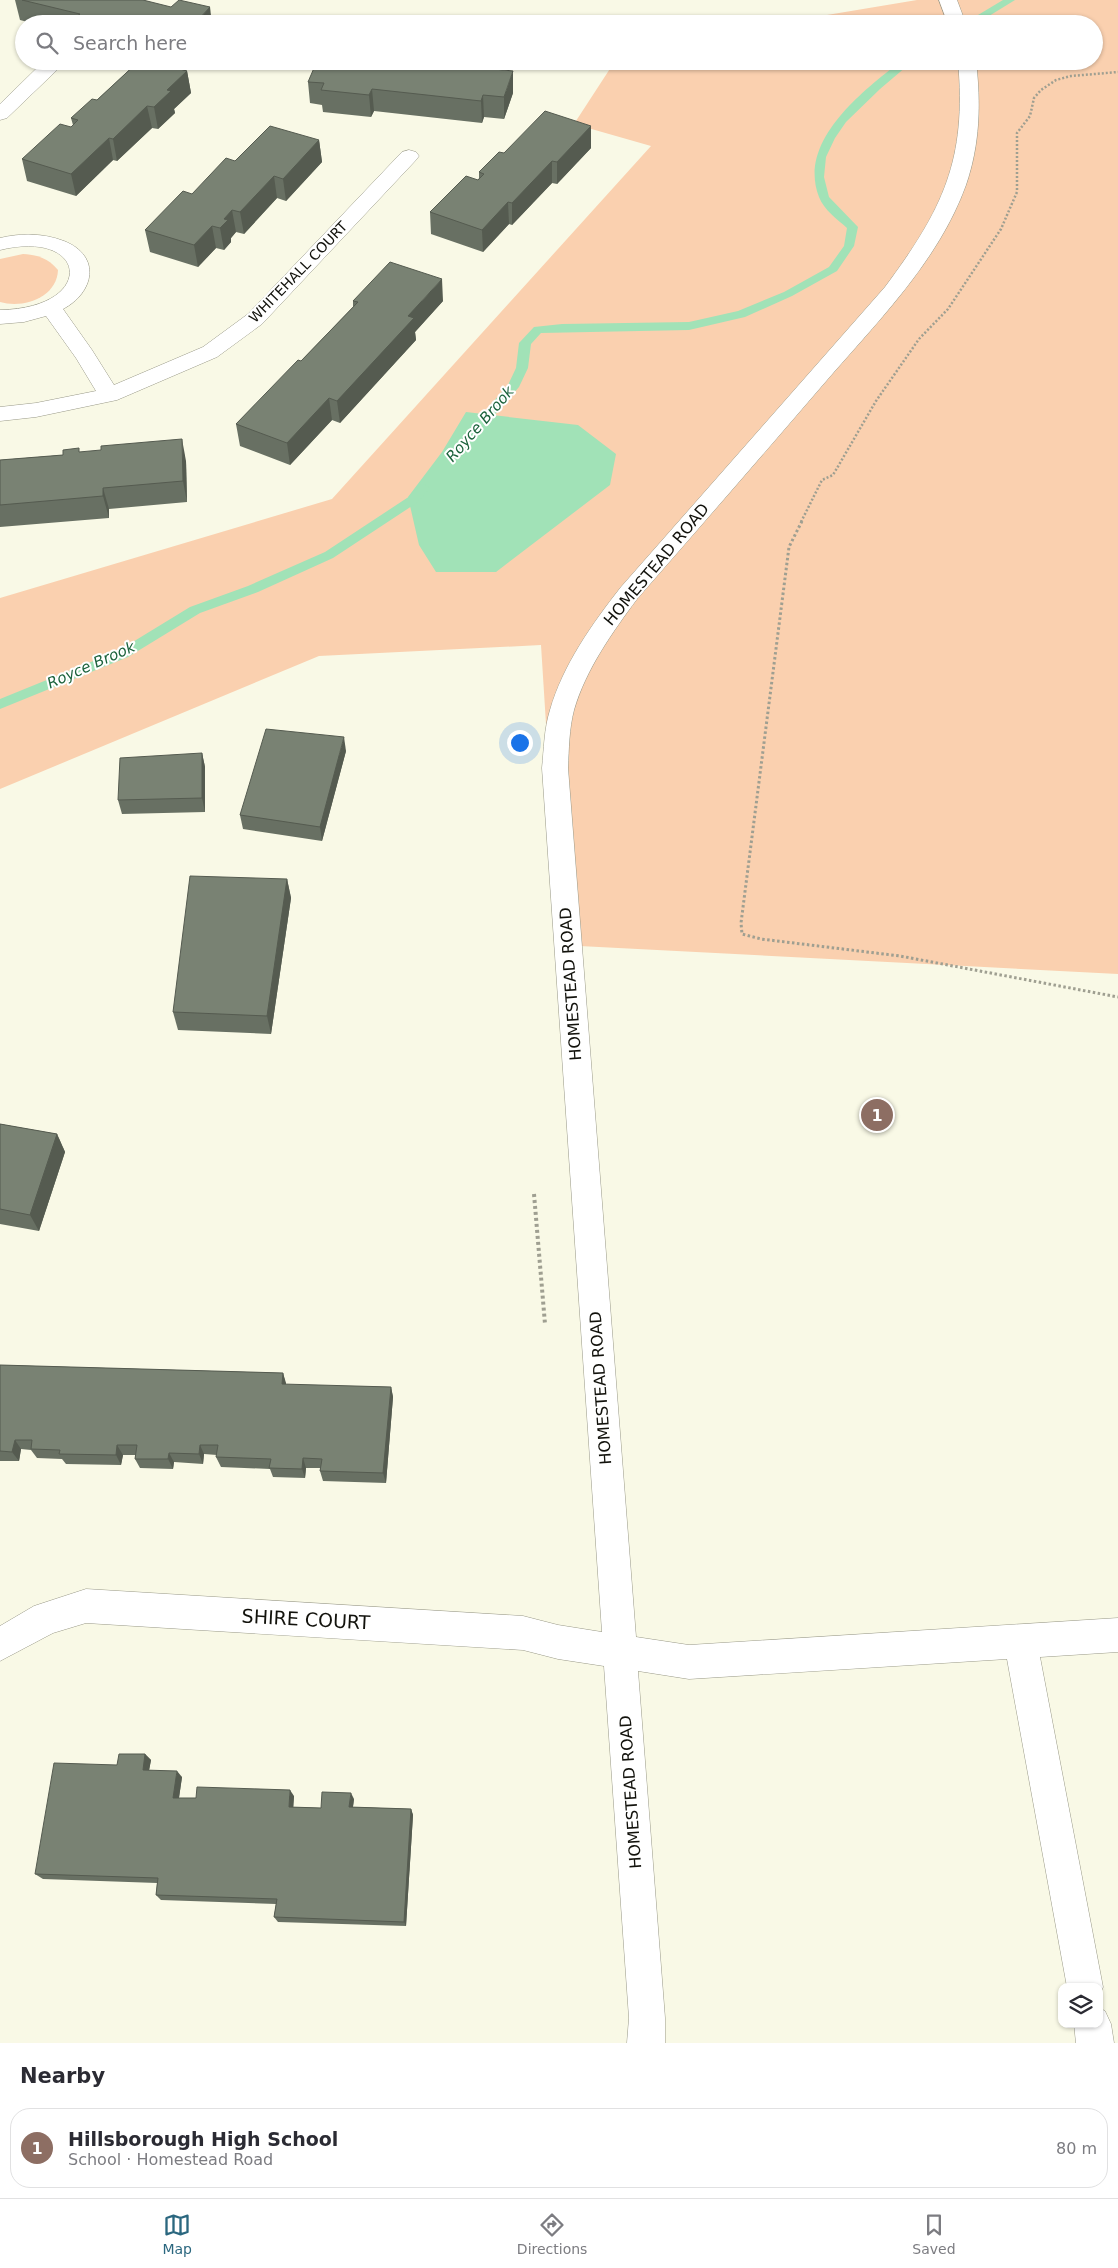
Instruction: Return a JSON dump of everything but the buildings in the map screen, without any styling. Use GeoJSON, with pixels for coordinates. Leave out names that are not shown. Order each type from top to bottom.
{"type":"FeatureCollection","features":[{"type":"Feature","properties":{"kind":"street"},"geometry":{"type":"LineString","coordinates":[[948,0],[954,15]]}},
{"type":"Feature","properties":{"kind":"street"},"geometry":{"type":"LineString","coordinates":[[0,114],[46,70]]}},
{"type":"Feature","properties":{"kind":"street","name":"HOMESTEAD ROAD"},"geometry":{"type":"LineString","coordinates":[[646,2043],[647,2018],[555,768],[562,712],[578,669],[601,631],[629,593],[892,292],[918,259],[940,224],[956,189],[967,146],[971,88],[968,70]]}},
{"type":"Feature","properties":{"kind":"street","name":"WHITEHALL COURT"},"geometry":{"type":"LineString","coordinates":[[0,414],[36,410],[109,395],[210,352],[255,319],[409,156]]}},
{"type":"Feature","properties":{"kind":"street"},"geometry":{"type":"LineString","coordinates":[[0,244],[26,240],[47,242],[64,248],[75,258],[80,271],[78,284],[68,297],[52,308],[27,316],[0,317]]}},
{"type":"Feature","properties":{"kind":"street"},"geometry":{"type":"LineString","coordinates":[[52,308],[85,355],[109,395]]}},
{"type":"Feature","properties":{"kind":"street","name":"SHIRE COURT"},"geometry":{"type":"LineString","coordinates":[[0,1644],[46,1618],[86,1606],[523,1632],[558,1642],[689,1662],[1118,1635]]}},
{"type":"Feature","properties":{"kind":"street"},"geometry":{"type":"LineString","coordinates":[[1020,1641],[1084,1983]]}},
{"type":"Feature","properties":{"kind":"street"},"geometry":{"type":"LineString","coordinates":[[1093,2028],[1095,2043]]}},
{"type":"Feature","properties":{"kind":"path"},"geometry":{"type":"LineString","coordinates":[[1118,72],[1071,76],[1056,80],[1041,90],[1034,98],[1030,116],[1017,134],[1017,192],[1001,228],[948,309],[920,339],[876,401],[833,475],[822,480],[789,547],[741,923],[742,934],[761,939],[900,956],[1118,998]]}},
{"type":"Feature","properties":{"kind":"path"},"geometry":{"type":"LineString","coordinates":[[534,1194],[545,1324]]}},
{"type":"Feature","properties":{"kind":"shaded area"},"geometry":{"type":"Polygon","coordinates":[[[917,0],[1118,0],[1118,974],[560,945],[541,645],[319,656],[0,789],[0,598],[332,499],[651,146],[574,124],[609,70],[1103,70],[1103,15],[827,15],[917,0]]]}},
{"type":"Feature","properties":{"kind":"shaded area"},"geometry":{"type":"Polygon","coordinates":[[[23,254],[38,256],[50,263],[58,270],[56,279],[46,294],[38,299],[19,304],[0,302],[0,259],[23,254]]]}},
{"type":"Feature","properties":{"kind":"water"},"geometry":{"type":"Polygon","coordinates":[[[466,412],[578,425],[616,454],[610,485],[496,572],[436,572],[419,545],[408,497],[442,452],[466,412]]]}},
{"type":"Feature","properties":{"kind":"waterway","name":"Royce Brook"},"geometry":{"type":"LineString","coordinates":[[984,15],[1010,0]]}},
{"type":"Feature","properties":{"kind":"waterway","name":"Royce Brook"},"geometry":{"type":"LineString","coordinates":[[475,430],[513,387],[522,368],[525,343],[538,330],[689,326],[741,314],[788,294],[833,269],[849,246],[853,227],[833,209],[824,197],[819,177],[821,157],[830,138],[843,120],[859,102],[897,70]]}},
{"type":"Feature","properties":{"kind":"waterway","name":"Royce Brook"},"geometry":{"type":"LineString","coordinates":[[0,704],[123,654],[195,610],[253,589],[329,555],[414,499],[424,488]]}},
{"type":"Feature","properties":{"kind":"place","name":"Hillsborough High School"},"geometry":{"type":"Point","coordinates":[877,1115]}}]}
